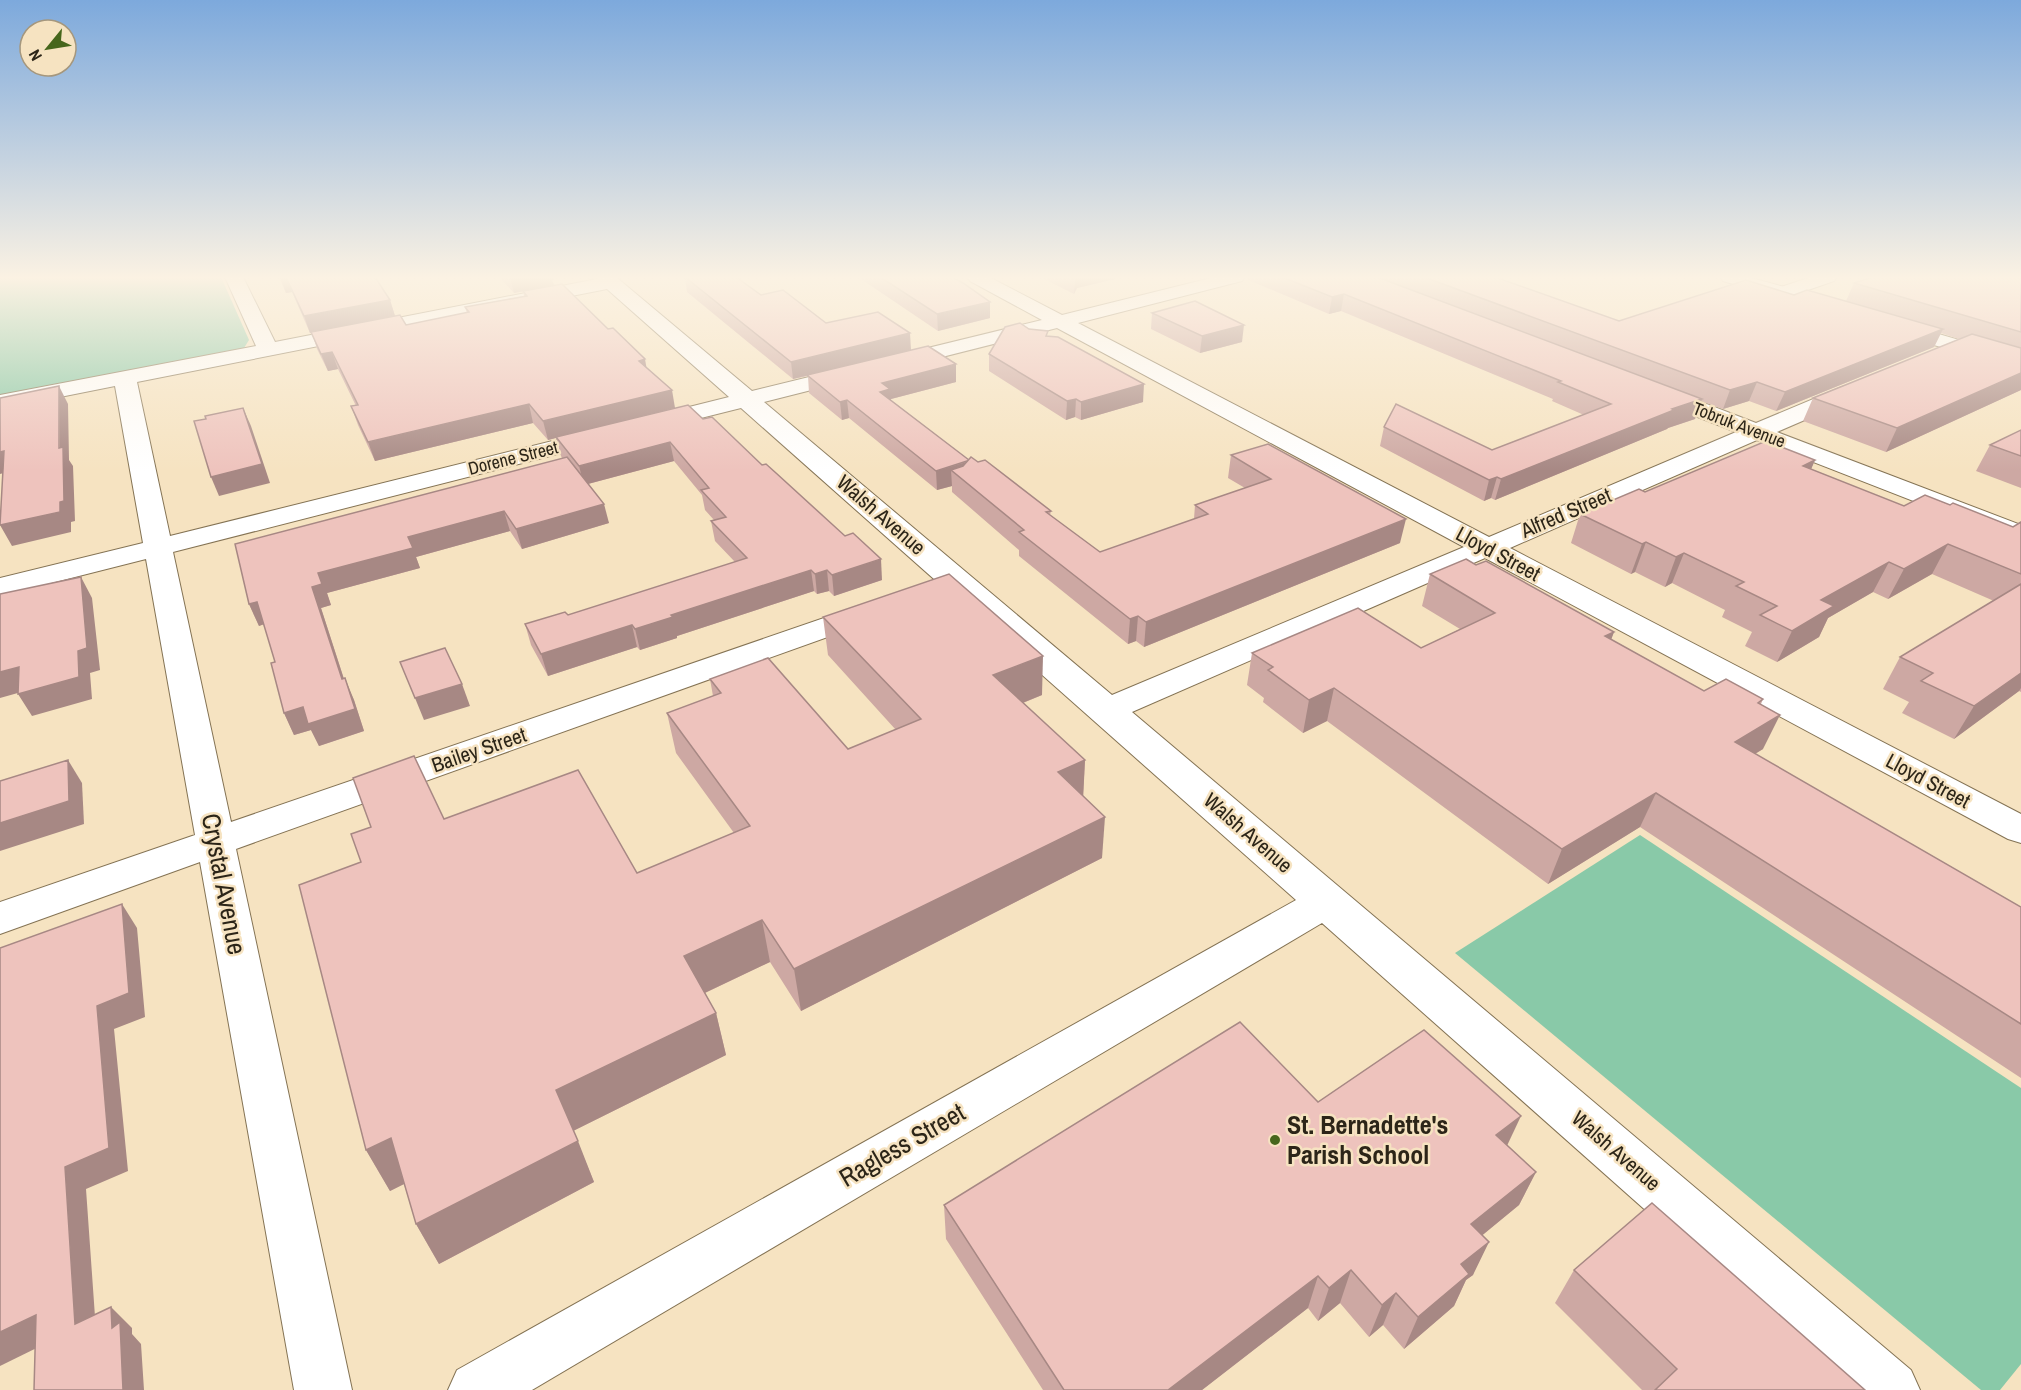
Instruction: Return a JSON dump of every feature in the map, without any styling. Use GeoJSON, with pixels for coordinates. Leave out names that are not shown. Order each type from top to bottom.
{"type":"FeatureCollection","features":[{"type":"Feature","properties":{"kind":"street"},"geometry":{"type":"LineString","coordinates":[[264,342],[268,350]]}},
{"type":"Feature","properties":{"kind":"street"},"geometry":{"type":"LineString","coordinates":[[0,402],[308,342]]}},
{"type":"Feature","properties":{"kind":"street","name":"Walsh Avenue"},"geometry":{"type":"LineString","coordinates":[[680,342],[1891,1390]]}},
{"type":"Feature","properties":{"kind":"street","name":"Dorene Street"},"geometry":{"type":"LineString","coordinates":[[0,587],[976,342]]}},
{"type":"Feature","properties":{"kind":"street","name":"Lloyd Street"},"geometry":{"type":"LineString","coordinates":[[1098,342],[2021,830]]}},
{"type":"Feature","properties":{"kind":"street"},"geometry":{"type":"LineString","coordinates":[[1946,342],[2021,365]]}},
{"type":"Feature","properties":{"kind":"street"},"geometry":{"type":"LineString","coordinates":[[1920,362],[1960,346]]}},
{"type":"Feature","properties":{"kind":"street","name":"Crystal Avenue"},"geometry":{"type":"LineString","coordinates":[[125,378],[323,1390]]}},
{"type":"Feature","properties":{"kind":"street","name":"Alfred Street"},"geometry":{"type":"LineString","coordinates":[[1107,710],[1755,431],[1877,381]]}},
{"type":"Feature","properties":{"kind":"street","name":"Tobruk Avenue"},"geometry":{"type":"LineString","coordinates":[[1633,384],[2021,535]]}},
{"type":"Feature","properties":{"kind":"street","name":"Bailey Street"},"geometry":{"type":"LineString","coordinates":[[0,918],[958,582]]}},
{"type":"Feature","properties":{"kind":"street","name":"Ragless Street"},"geometry":{"type":"LineString","coordinates":[[477,1390],[1327,901]]}},
{"type":"Feature","properties":{"kind":"green space"},"geometry":{"type":"Polygon","coordinates":[[[0,342],[248,342],[244,348],[0,395],[0,342]]]}},
{"type":"Feature","properties":{"kind":"green space"},"geometry":{"type":"Polygon","coordinates":[[[1640,835],[2021,1088],[2021,1364],[2000,1390],[1981,1390],[1455,953],[1640,835]]]}},
{"type":"Feature","properties":{"kind":"building"},"geometry":{"type":"Polygon","coordinates":[[[315,342],[627,342],[645,359],[639,361],[672,390],[543,421],[529,404],[368,442],[351,406],[358,405],[332,352],[321,354],[315,342]]]}},
{"type":"Feature","properties":{"kind":"building"},"geometry":{"type":"Polygon","coordinates":[[[766,342],[874,342],[791,362],[766,342]]]}},
{"type":"Feature","properties":{"kind":"building"},"geometry":{"type":"Polygon","coordinates":[[[996,342],[1067,342],[1144,384],[1081,402],[1076,399],[1067,401],[989,354],[996,342]]]}},
{"type":"Feature","properties":{"kind":"building"},"geometry":{"type":"Polygon","coordinates":[[[1463,342],[1550,342],[1702,399],[1672,409],[1674,410],[1501,479],[1497,477],[1489,480],[1384,427],[1396,404],[1492,450],[1611,404],[1558,382],[1561,381],[1463,342]]]}},
{"type":"Feature","properties":{"kind":"building"},"geometry":{"type":"Polygon","coordinates":[[[1600,342],[1911,342],[1785,392],[1757,382],[1730,390],[1600,342]]]}},
{"type":"Feature","properties":{"kind":"building"},"geometry":{"type":"Polygon","coordinates":[[[1952,342],[2000,342],[2021,348],[2021,373],[1897,428],[1813,398],[1952,342]]]}},
{"type":"Feature","properties":{"kind":"building"},"geometry":{"type":"Polygon","coordinates":[[[928,346],[956,364],[882,383],[890,389],[880,392],[969,460],[936,471],[847,400],[840,402],[807,375],[928,346]]]}},
{"type":"Feature","properties":{"kind":"building"},"geometry":{"type":"Polygon","coordinates":[[[59,386],[59,448],[63,447],[64,501],[60,502],[60,512],[0,525],[4,451],[0,452],[0,398],[59,386]]]}},
{"type":"Feature","properties":{"kind":"building"},"geometry":{"type":"Polygon","coordinates":[[[688,405],[703,419],[712,417],[762,465],[766,464],[845,536],[853,533],[881,559],[832,575],[827,570],[815,574],[811,570],[671,615],[673,617],[635,629],[632,625],[541,654],[525,624],[565,612],[568,615],[747,558],[711,521],[726,517],[701,490],[709,488],[670,442],[579,466],[556,437],[688,405]]]}},
{"type":"Feature","properties":{"kind":"building"},"geometry":{"type":"Polygon","coordinates":[[[243,408],[262,464],[211,477],[194,421],[206,419],[205,416],[243,408]]]}},
{"type":"Feature","properties":{"kind":"building"},"geometry":{"type":"Polygon","coordinates":[[[2021,430],[2021,456],[1990,445],[2021,430]]]}},
{"type":"Feature","properties":{"kind":"building"},"geometry":{"type":"Polygon","coordinates":[[[1766,441],[1815,460],[1803,466],[1904,506],[1925,495],[1950,505],[1953,503],[2013,527],[2021,522],[2021,574],[1948,544],[1904,569],[1889,562],[1821,600],[1834,606],[1792,631],[1760,615],[1777,606],[1736,586],[1744,582],[1684,553],[1676,557],[1646,542],[1642,544],[1580,514],[1639,489],[1645,492],[1766,441]]]}},
{"type":"Feature","properties":{"kind":"building"},"geometry":{"type":"Polygon","coordinates":[[[1268,444],[1406,519],[1146,622],[1138,616],[1130,619],[1019,532],[1024,530],[951,470],[963,466],[971,457],[978,462],[985,460],[1051,511],[1046,512],[1100,552],[1208,514],[1195,505],[1271,479],[1231,455],[1268,444]]]}},
{"type":"Feature","properties":{"kind":"building"},"geometry":{"type":"Polygon","coordinates":[[[567,457],[604,504],[516,529],[504,511],[408,537],[413,548],[318,573],[322,584],[312,587],[342,679],[345,678],[355,709],[308,724],[303,707],[284,713],[271,663],[275,662],[257,602],[249,604],[235,544],[567,457]]]}},
{"type":"Feature","properties":{"kind":"building"},"geometry":{"type":"Polygon","coordinates":[[[1466,559],[1476,565],[1486,561],[1614,632],[1605,636],[1704,691],[1726,679],[1763,699],[1758,703],[1780,715],[1735,742],[2021,907],[2021,1024],[1656,793],[1562,849],[1334,688],[1309,700],[1268,670],[1273,667],[1252,653],[1358,608],[1421,648],[1495,613],[1430,574],[1466,559]]]}},
{"type":"Feature","properties":{"kind":"building"},"geometry":{"type":"Polygon","coordinates":[[[949,574],[1043,656],[993,675],[1085,760],[1058,772],[1105,817],[794,969],[762,920],[684,956],[716,1013],[556,1090],[578,1141],[416,1224],[391,1138],[366,1150],[299,885],[361,862],[351,834],[371,827],[353,778],[414,756],[444,819],[578,770],[637,873],[750,826],[667,713],[721,693],[710,679],[768,658],[848,749],[921,719],[823,617],[949,574]]]}},
{"type":"Feature","properties":{"kind":"building"},"geometry":{"type":"Polygon","coordinates":[[[81,577],[87,648],[78,651],[79,677],[18,694],[19,667],[0,672],[0,594],[81,577]]]}},
{"type":"Feature","properties":{"kind":"building"},"geometry":{"type":"Polygon","coordinates":[[[2021,584],[2021,673],[1974,706],[1921,681],[1933,673],[1900,657],[2021,584]]]}},
{"type":"Feature","properties":{"kind":"building"},"geometry":{"type":"Polygon","coordinates":[[[445,648],[462,684],[415,698],[400,662],[445,648]]]}},
{"type":"Feature","properties":{"kind":"building"},"geometry":{"type":"Polygon","coordinates":[[[68,760],[69,801],[0,823],[0,781],[68,760]]]}},
{"type":"Feature","properties":{"kind":"building"},"geometry":{"type":"Polygon","coordinates":[[[122,904],[129,993],[97,1006],[109,1148],[65,1167],[75,1324],[111,1307],[112,1328],[120,1322],[123,1390],[34,1390],[36,1315],[0,1332],[0,948],[122,904]]]}},
{"type":"Feature","properties":{"kind":"building"},"geometry":{"type":"Polygon","coordinates":[[[1240,1022],[1318,1102],[1424,1030],[1521,1116],[1496,1135],[1536,1172],[1471,1224],[1489,1242],[1461,1264],[1469,1274],[1418,1317],[1396,1293],[1382,1305],[1351,1270],[1329,1288],[1318,1276],[1168,1390],[1064,1390],[944,1205],[1240,1022]]]}},
{"type":"Feature","properties":{"kind":"building"},"geometry":{"type":"Polygon","coordinates":[[[1652,1203],[1865,1390],[1655,1390],[1677,1369],[1574,1270],[1652,1203]]]}},
{"type":"Feature","properties":{"kind":"place","name":"St. Bernadette's Parish School"},"geometry":{"type":"Point","coordinates":[1275,1140]}}]}
